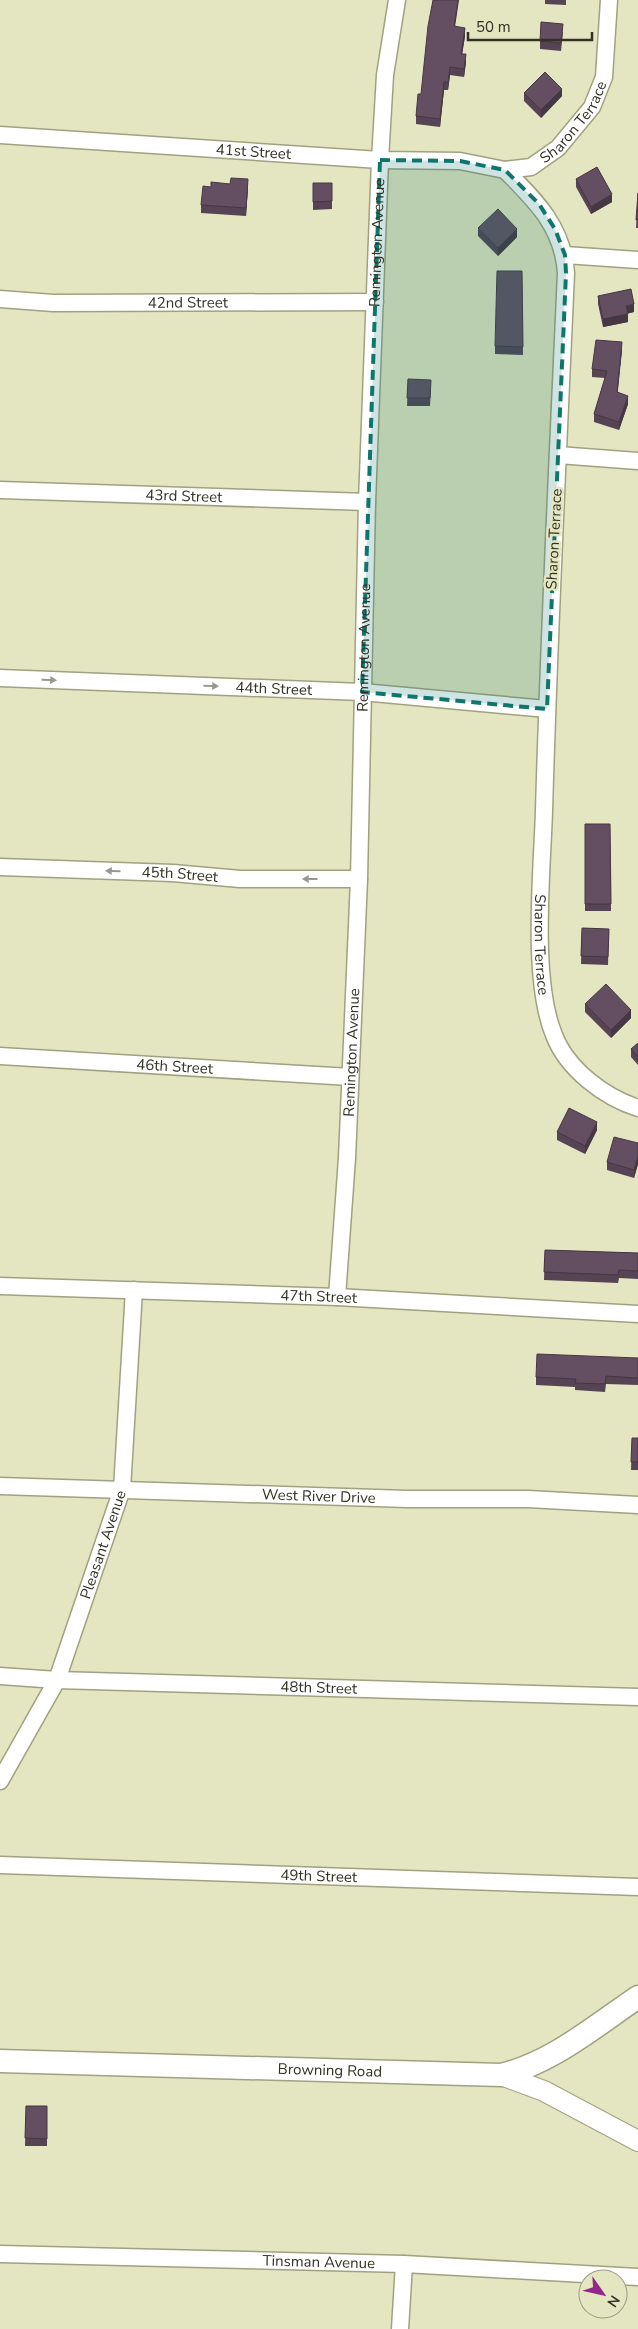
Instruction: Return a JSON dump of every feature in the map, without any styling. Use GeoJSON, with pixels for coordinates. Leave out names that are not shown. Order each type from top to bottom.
{"type":"FeatureCollection","features":[{"type":"Feature","properties":{"kind":"main road","name":"Browning Road"},"geometry":{"type":"LineString","coordinates":[[0,2061],[501,2075],[534,2064],[638,1997]]}},
{"type":"Feature","properties":{"kind":"street","name":"Remington Avenue"},"geometry":{"type":"LineString","coordinates":[[337,1296],[359,879],[367,502],[380,160],[385,75],[397,0]]}},
{"type":"Feature","properties":{"kind":"street","name":"Sharon Terrace"},"geometry":{"type":"LineString","coordinates":[[505,170],[531,167],[558,148],[592,107],[604,77],[609,0]]}},
{"type":"Feature","properties":{"kind":"street","name":"41st Street"},"geometry":{"type":"LineString","coordinates":[[0,135],[380,160],[460,161],[505,170]]}},
{"type":"Feature","properties":{"kind":"street","name":"Sharon Terrace"},"geometry":{"type":"LineString","coordinates":[[505,170],[539,204],[555,229],[565,256],[541,913],[541,970],[545,1005],[553,1034],[563,1053],[580,1072],[601,1089],[623,1103],[638,1108]]}},
{"type":"Feature","properties":{"kind":"street"},"geometry":{"type":"LineString","coordinates":[[565,256],[638,260]]}},
{"type":"Feature","properties":{"kind":"street","name":"42nd Street"},"geometry":{"type":"LineString","coordinates":[[0,299],[53,303],[375,302]]}},
{"type":"Feature","properties":{"kind":"street"},"geometry":{"type":"LineString","coordinates":[[558,455],[638,461]]}},
{"type":"Feature","properties":{"kind":"street","name":"43rd Street"},"geometry":{"type":"LineString","coordinates":[[0,490],[367,502]]}},
{"type":"Feature","properties":{"kind":"street","name":"44th Street"},"geometry":{"type":"LineString","coordinates":[[0,678],[362,692],[547,709]]}},
{"type":"Feature","properties":{"kind":"street","name":"45th Street"},"geometry":{"type":"LineString","coordinates":[[0,867],[173,873],[240,880],[359,879]]}},
{"type":"Feature","properties":{"kind":"street","name":"46th Street"},"geometry":{"type":"LineString","coordinates":[[0,1056],[350,1077]]}},
{"type":"Feature","properties":{"kind":"street","name":"47th Street"},"geometry":{"type":"LineString","coordinates":[[0,1286],[337,1296],[638,1314]]}},
{"type":"Feature","properties":{"kind":"street","name":"Pleasant Avenue"},"geometry":{"type":"LineString","coordinates":[[0,1781],[57,1680],[122,1489],[134,1290]]}},
{"type":"Feature","properties":{"kind":"street","name":"West River Drive"},"geometry":{"type":"LineString","coordinates":[[0,1486],[407,1499],[528,1499],[638,1504]]}},
{"type":"Feature","properties":{"kind":"street","name":"48th Street"},"geometry":{"type":"LineString","coordinates":[[0,1676],[57,1680],[638,1697]]}},
{"type":"Feature","properties":{"kind":"street","name":"49th Street"},"geometry":{"type":"LineString","coordinates":[[0,1865],[638,1887]]}},
{"type":"Feature","properties":{"kind":"street"},"geometry":{"type":"LineString","coordinates":[[501,2075],[544,2091],[638,2141]]}},
{"type":"Feature","properties":{"kind":"street","name":"Tinsman Avenue"},"geometry":{"type":"LineString","coordinates":[[0,2254],[404,2264],[638,2278]]}},
{"type":"Feature","properties":{"kind":"street"},"geometry":{"type":"LineString","coordinates":[[400,2329],[404,2264]]}},
{"type":"Feature","properties":{"kind":"highlighted area"},"geometry":{"type":"Polygon","coordinates":[[[380,160],[460,161],[505,170],[539,204],[555,229],[565,255],[566,273],[547,709],[362,692],[380,160]]]}},
{"type":"Feature","properties":{"kind":"building"},"geometry":{"type":"Polygon","coordinates":[[[433,0],[458,0],[454,26],[465,28],[461,54],[466,54],[464,69],[450,67],[448,83],[444,82],[440,119],[416,116],[418,94],[421,94],[428,26],[433,0]]]}},
{"type":"Feature","properties":{"kind":"building"},"geometry":{"type":"Polygon","coordinates":[[[541,22],[563,24],[561,43],[540,41],[541,22]]]}},
{"type":"Feature","properties":{"kind":"building"},"geometry":{"type":"Polygon","coordinates":[[[545,72],[562,89],[541,110],[524,93],[545,72]]]}},
{"type":"Feature","properties":{"kind":"building"},"geometry":{"type":"Polygon","coordinates":[[[597,167],[612,194],[591,207],[576,179],[597,167]]]}},
{"type":"Feature","properties":{"kind":"building"},"geometry":{"type":"Polygon","coordinates":[[[231,178],[248,179],[246,208],[201,205],[203,186],[211,187],[211,182],[230,184],[231,178]]]}},
{"type":"Feature","properties":{"kind":"building"},"geometry":{"type":"Polygon","coordinates":[[[313,183],[332,183],[332,201],[313,202],[313,183]]]}},
{"type":"Feature","properties":{"kind":"building"},"geometry":{"type":"Polygon","coordinates":[[[638,193],[638,220],[636,220],[638,193]]]}},
{"type":"Feature","properties":{"kind":"building"},"geometry":{"type":"Polygon","coordinates":[[[498,209],[517,229],[498,248],[478,228],[498,209]]]}},
{"type":"Feature","properties":{"kind":"building"},"geometry":{"type":"Polygon","coordinates":[[[497,271],[522,271],[523,347],[495,346],[497,271]]]}},
{"type":"Feature","properties":{"kind":"building"},"geometry":{"type":"Polygon","coordinates":[[[631,289],[634,304],[626,306],[628,314],[603,319],[598,296],[631,289]]]}},
{"type":"Feature","properties":{"kind":"building"},"geometry":{"type":"Polygon","coordinates":[[[596,340],[622,342],[617,392],[628,396],[619,422],[594,414],[607,371],[592,369],[596,340]]]}},
{"type":"Feature","properties":{"kind":"building"},"geometry":{"type":"Polygon","coordinates":[[[408,379],[431,380],[430,398],[407,398],[408,379]]]}},
{"type":"Feature","properties":{"kind":"building"},"geometry":{"type":"Polygon","coordinates":[[[585,824],[610,824],[611,904],[585,904],[585,824]]]}},
{"type":"Feature","properties":{"kind":"building"},"geometry":{"type":"Polygon","coordinates":[[[582,928],[609,929],[608,957],[581,956],[582,928]]]}},
{"type":"Feature","properties":{"kind":"building"},"geometry":{"type":"Polygon","coordinates":[[[606,984],[631,1010],[611,1030],[585,1004],[606,984]]]}},
{"type":"Feature","properties":{"kind":"building"},"geometry":{"type":"Polygon","coordinates":[[[638,1043],[638,1057],[631,1049],[638,1043]]]}},
{"type":"Feature","properties":{"kind":"building"},"geometry":{"type":"Polygon","coordinates":[[[569,1108],[597,1122],[585,1146],[557,1132],[569,1108]]]}},
{"type":"Feature","properties":{"kind":"building"},"geometry":{"type":"Polygon","coordinates":[[[614,1137],[638,1143],[638,1156],[634,1170],[607,1162],[614,1137]]]}},
{"type":"Feature","properties":{"kind":"building"},"geometry":{"type":"Polygon","coordinates":[[[545,1250],[638,1253],[638,1271],[619,1270],[618,1275],[544,1272],[545,1250]]]}},
{"type":"Feature","properties":{"kind":"building"},"geometry":{"type":"Polygon","coordinates":[[[537,1354],[638,1358],[638,1378],[606,1376],[605,1384],[575,1383],[576,1379],[536,1377],[537,1354]]]}},
{"type":"Feature","properties":{"kind":"building"},"geometry":{"type":"Polygon","coordinates":[[[632,1438],[638,1438],[638,1462],[631,1462],[632,1438]]]}},
{"type":"Feature","properties":{"kind":"building"},"geometry":{"type":"Polygon","coordinates":[[[26,2106],[47,2106],[47,2139],[25,2138],[26,2106]]]}}]}
